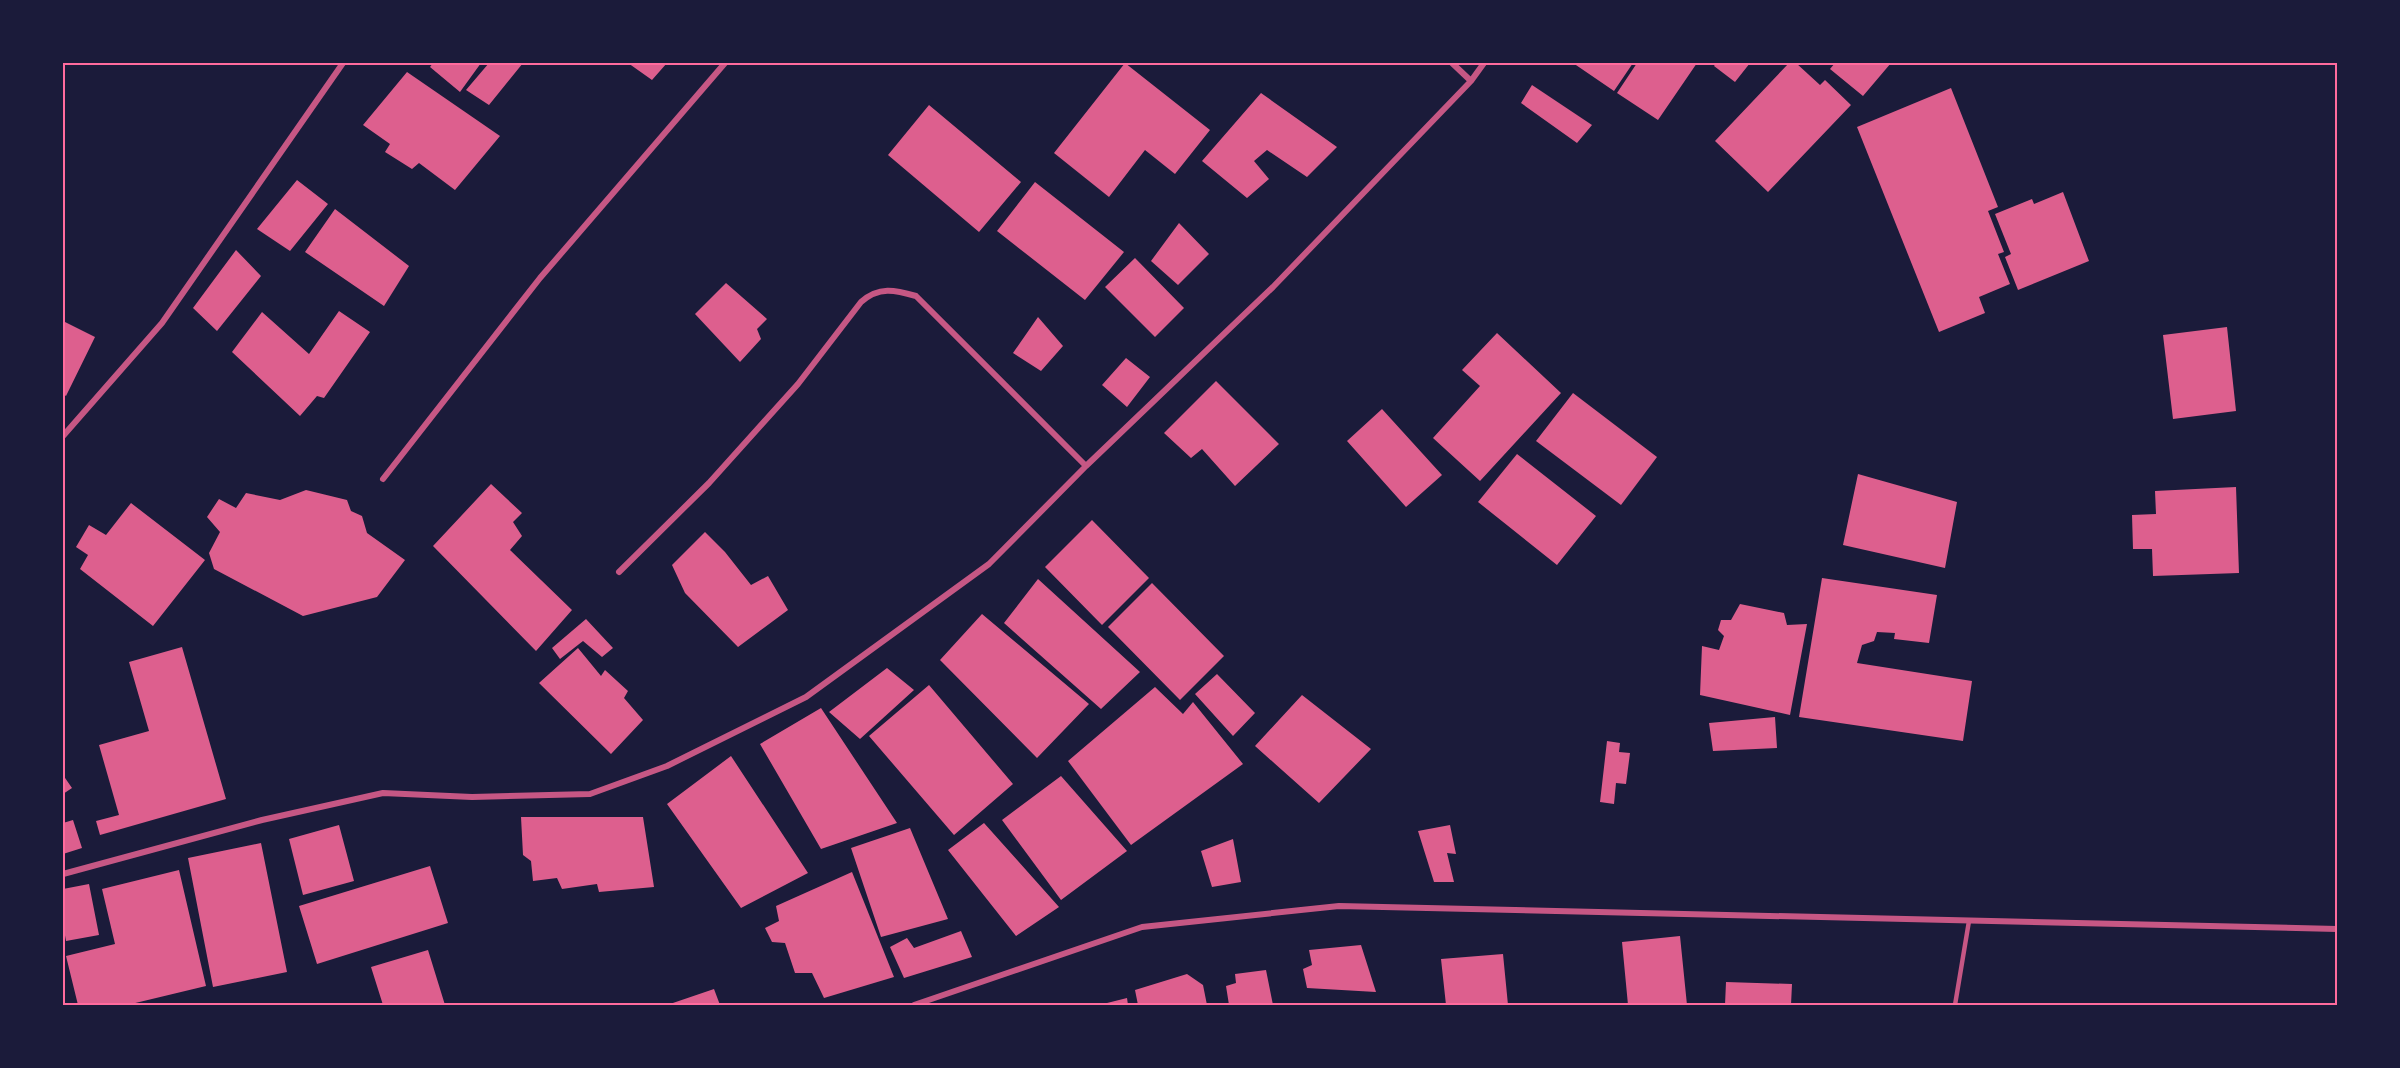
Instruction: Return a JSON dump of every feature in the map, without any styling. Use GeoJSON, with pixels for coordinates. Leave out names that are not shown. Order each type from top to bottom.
{"type":"FeatureCollection","features":[{"type":"Feature","properties":{"kind":"street"},"geometry":{"type":"LineString","coordinates":[[63,436],[162,323],[343,63]]}},
{"type":"Feature","properties":{"kind":"street"},"geometry":{"type":"LineString","coordinates":[[383,479],[540,278],[725,63]]}},
{"type":"Feature","properties":{"kind":"street"},"geometry":{"type":"LineString","coordinates":[[1452,63],[1471,81]]}},
{"type":"Feature","properties":{"kind":"street"},"geometry":{"type":"LineString","coordinates":[[63,874],[262,820],[383,794],[472,796],[590,794],[667,766],[806,697],[989,564],[1086,466],[1273,287],[1471,81],[1484,63]]}},
{"type":"Feature","properties":{"kind":"street"},"geometry":{"type":"LineString","coordinates":[[619,572],[709,483],[798,384],[861,302],[871,293],[890,289],[916,296],[1086,466]]}},
{"type":"Feature","properties":{"kind":"street"},"geometry":{"type":"LineString","coordinates":[[914,1005],[1142,927],[1339,906],[2337,929]]}},
{"type":"Feature","properties":{"kind":"lane"},"geometry":{"type":"LineString","coordinates":[[1955,1005],[1969,921]]}},
{"type":"Feature","properties":{"kind":"building"},"geometry":{"type":"Polygon","coordinates":[[[433,63],[481,63],[460,92],[430,67],[433,63]]]}},
{"type":"Feature","properties":{"kind":"building"},"geometry":{"type":"Polygon","coordinates":[[[489,63],[523,63],[489,105],[466,90],[489,63]]]}},
{"type":"Feature","properties":{"kind":"building"},"geometry":{"type":"Polygon","coordinates":[[[628,63],[667,63],[652,80],[628,63]]]}},
{"type":"Feature","properties":{"kind":"building"},"geometry":{"type":"Polygon","coordinates":[[[1125,63],[1210,130],[1175,174],[1145,150],[1109,197],[1054,153],[1125,63]]]}},
{"type":"Feature","properties":{"kind":"building"},"geometry":{"type":"Polygon","coordinates":[[[1573,63],[1633,63],[1614,91],[1573,63]]]}},
{"type":"Feature","properties":{"kind":"building"},"geometry":{"type":"Polygon","coordinates":[[[1637,63],[1697,63],[1658,120],[1617,93],[1637,63]]]}},
{"type":"Feature","properties":{"kind":"building"},"geometry":{"type":"Polygon","coordinates":[[[1716,63],[1750,63],[1735,82],[1714,66],[1716,63]]]}},
{"type":"Feature","properties":{"kind":"building"},"geometry":{"type":"Polygon","coordinates":[[[1789,63],[1796,63],[1820,85],[1825,80],[1851,105],[1768,192],[1715,141],[1789,63]]]}},
{"type":"Feature","properties":{"kind":"building"},"geometry":{"type":"Polygon","coordinates":[[[1835,63],[1891,63],[1863,96],[1830,69],[1835,63]]]}},
{"type":"Feature","properties":{"kind":"building"},"geometry":{"type":"Polygon","coordinates":[[[407,72],[500,136],[455,190],[419,163],[412,169],[385,152],[390,144],[363,125],[407,72]]]}},
{"type":"Feature","properties":{"kind":"building"},"geometry":{"type":"Polygon","coordinates":[[[1532,85],[1592,125],[1577,143],[1521,103],[1532,85]]]}},
{"type":"Feature","properties":{"kind":"building"},"geometry":{"type":"Polygon","coordinates":[[[1951,88],[1998,207],[1988,211],[2004,252],[1998,254],[2010,284],[1979,297],[1985,313],[1939,332],[1857,127],[1951,88]]]}},
{"type":"Feature","properties":{"kind":"building"},"geometry":{"type":"Polygon","coordinates":[[[1261,93],[1337,147],[1307,177],[1267,150],[1254,161],[1269,179],[1247,198],[1202,161],[1261,93]]]}},
{"type":"Feature","properties":{"kind":"building"},"geometry":{"type":"Polygon","coordinates":[[[929,105],[1021,182],[979,232],[888,155],[929,105]]]}},
{"type":"Feature","properties":{"kind":"building"},"geometry":{"type":"Polygon","coordinates":[[[297,180],[328,204],[290,251],[257,229],[297,180]]]}},
{"type":"Feature","properties":{"kind":"building"},"geometry":{"type":"Polygon","coordinates":[[[1035,182],[1124,252],[1085,300],[997,231],[1035,182]]]}},
{"type":"Feature","properties":{"kind":"building"},"geometry":{"type":"Polygon","coordinates":[[[2063,192],[2089,261],[2018,290],[2005,257],[2011,254],[1995,214],[2032,199],[2034,204],[2063,192]]]}},
{"type":"Feature","properties":{"kind":"building"},"geometry":{"type":"Polygon","coordinates":[[[335,209],[409,266],[384,306],[305,252],[335,209]]]}},
{"type":"Feature","properties":{"kind":"building"},"geometry":{"type":"Polygon","coordinates":[[[1179,223],[1209,254],[1178,285],[1151,261],[1179,223]]]}},
{"type":"Feature","properties":{"kind":"building"},"geometry":{"type":"Polygon","coordinates":[[[236,250],[261,276],[217,331],[193,308],[236,250]]]}},
{"type":"Feature","properties":{"kind":"building"},"geometry":{"type":"Polygon","coordinates":[[[1135,258],[1184,308],[1155,337],[1105,287],[1135,258]]]}},
{"type":"Feature","properties":{"kind":"building"},"geometry":{"type":"Polygon","coordinates":[[[726,283],[767,319],[757,329],[761,339],[740,362],[695,314],[726,283]]]}},
{"type":"Feature","properties":{"kind":"building"},"geometry":{"type":"Polygon","coordinates":[[[339,311],[370,332],[324,398],[317,396],[300,416],[232,352],[262,312],[309,354],[339,311]]]}},
{"type":"Feature","properties":{"kind":"building"},"geometry":{"type":"Polygon","coordinates":[[[1038,317],[1063,346],[1041,371],[1013,353],[1038,317]]]}},
{"type":"Feature","properties":{"kind":"building"},"geometry":{"type":"Polygon","coordinates":[[[63,321],[95,337],[66,396],[63,394],[63,321]]]}},
{"type":"Feature","properties":{"kind":"building"},"geometry":{"type":"Polygon","coordinates":[[[2227,327],[2236,411],[2173,419],[2163,335],[2227,327]]]}},
{"type":"Feature","properties":{"kind":"building"},"geometry":{"type":"Polygon","coordinates":[[[1497,333],[1561,393],[1480,481],[1433,438],[1480,386],[1462,370],[1497,333]]]}},
{"type":"Feature","properties":{"kind":"building"},"geometry":{"type":"Polygon","coordinates":[[[1126,358],[1150,377],[1127,407],[1102,385],[1126,358]]]}},
{"type":"Feature","properties":{"kind":"building"},"geometry":{"type":"Polygon","coordinates":[[[1216,381],[1279,444],[1235,486],[1202,449],[1191,458],[1164,433],[1216,381]]]}},
{"type":"Feature","properties":{"kind":"building"},"geometry":{"type":"Polygon","coordinates":[[[1573,393],[1657,457],[1621,505],[1536,441],[1573,393]]]}},
{"type":"Feature","properties":{"kind":"building"},"geometry":{"type":"Polygon","coordinates":[[[1382,409],[1442,475],[1406,507],[1347,441],[1382,409]]]}},
{"type":"Feature","properties":{"kind":"building"},"geometry":{"type":"Polygon","coordinates":[[[1517,454],[1596,516],[1557,565],[1478,502],[1517,454]]]}},
{"type":"Feature","properties":{"kind":"building"},"geometry":{"type":"Polygon","coordinates":[[[1858,474],[1957,502],[1945,568],[1843,545],[1858,474]]]}},
{"type":"Feature","properties":{"kind":"building"},"geometry":{"type":"Polygon","coordinates":[[[491,484],[522,513],[513,522],[522,536],[510,550],[572,610],[536,651],[433,546],[491,484]]]}},
{"type":"Feature","properties":{"kind":"building"},"geometry":{"type":"Polygon","coordinates":[[[2236,487],[2239,573],[2153,576],[2152,549],[2133,549],[2132,515],[2156,514],[2155,491],[2236,487]]]}},
{"type":"Feature","properties":{"kind":"building"},"geometry":{"type":"Polygon","coordinates":[[[306,490],[347,500],[351,511],[362,516],[367,533],[405,560],[377,597],[303,616],[214,569],[209,553],[220,532],[207,517],[219,499],[236,508],[246,493],[280,500],[306,490]]]}},
{"type":"Feature","properties":{"kind":"building"},"geometry":{"type":"Polygon","coordinates":[[[131,503],[205,560],[153,626],[80,569],[88,555],[76,547],[89,525],[106,535],[131,503]]]}},
{"type":"Feature","properties":{"kind":"building"},"geometry":{"type":"Polygon","coordinates":[[[1092,520],[1149,578],[1102,625],[1045,567],[1092,520]]]}},
{"type":"Feature","properties":{"kind":"building"},"geometry":{"type":"Polygon","coordinates":[[[705,532],[725,552],[751,585],[768,576],[788,610],[738,647],[685,593],[672,565],[705,532]]]}},
{"type":"Feature","properties":{"kind":"building"},"geometry":{"type":"Polygon","coordinates":[[[1822,578],[1937,595],[1929,643],[1894,639],[1895,633],[1877,632],[1874,641],[1862,645],[1857,663],[1972,681],[1963,741],[1799,717],[1822,578]]]}},
{"type":"Feature","properties":{"kind":"building"},"geometry":{"type":"Polygon","coordinates":[[[1038,579],[1140,672],[1101,709],[1004,623],[1038,579]]]}},
{"type":"Feature","properties":{"kind":"building"},"geometry":{"type":"Polygon","coordinates":[[[1152,583],[1224,656],[1180,700],[1108,627],[1152,583]]]}},
{"type":"Feature","properties":{"kind":"building"},"geometry":{"type":"Polygon","coordinates":[[[1740,604],[1784,613],[1787,625],[1807,624],[1790,715],[1700,695],[1702,646],[1719,650],[1724,636],[1718,630],[1721,620],[1731,620],[1740,604]]]}},
{"type":"Feature","properties":{"kind":"building"},"geometry":{"type":"Polygon","coordinates":[[[982,614],[1089,704],[1037,758],[940,660],[982,614]]]}},
{"type":"Feature","properties":{"kind":"building"},"geometry":{"type":"Polygon","coordinates":[[[586,619],[613,648],[602,657],[583,641],[560,659],[552,648],[586,619]]]}},
{"type":"Feature","properties":{"kind":"building"},"geometry":{"type":"Polygon","coordinates":[[[182,647],[226,799],[100,835],[96,821],[119,815],[99,745],[149,731],[129,662],[182,647]]]}},
{"type":"Feature","properties":{"kind":"building"},"geometry":{"type":"Polygon","coordinates":[[[578,648],[601,676],[605,670],[628,691],[624,698],[643,720],[611,754],[539,683],[578,648]]]}},
{"type":"Feature","properties":{"kind":"building"},"geometry":{"type":"Polygon","coordinates":[[[887,668],[914,690],[860,739],[829,712],[887,668]]]}},
{"type":"Feature","properties":{"kind":"building"},"geometry":{"type":"Polygon","coordinates":[[[1217,674],[1255,713],[1233,736],[1195,694],[1217,674]]]}},
{"type":"Feature","properties":{"kind":"building"},"geometry":{"type":"Polygon","coordinates":[[[929,685],[1013,784],[954,835],[869,736],[929,685]]]}},
{"type":"Feature","properties":{"kind":"building"},"geometry":{"type":"Polygon","coordinates":[[[1155,687],[1183,714],[1193,702],[1243,764],[1131,845],[1068,761],[1155,687]]]}},
{"type":"Feature","properties":{"kind":"building"},"geometry":{"type":"Polygon","coordinates":[[[1302,695],[1371,749],[1319,803],[1255,746],[1302,695]]]}},
{"type":"Feature","properties":{"kind":"building"},"geometry":{"type":"Polygon","coordinates":[[[821,708],[897,823],[821,849],[760,744],[821,708]]]}},
{"type":"Feature","properties":{"kind":"building"},"geometry":{"type":"Polygon","coordinates":[[[1775,717],[1777,748],[1713,751],[1709,723],[1775,717]]]}},
{"type":"Feature","properties":{"kind":"building"},"geometry":{"type":"Polygon","coordinates":[[[1607,741],[1620,743],[1619,752],[1630,753],[1626,784],[1616,783],[1614,804],[1600,802],[1607,741]]]}},
{"type":"Feature","properties":{"kind":"building"},"geometry":{"type":"Polygon","coordinates":[[[731,756],[808,873],[741,908],[667,804],[731,756]]]}},
{"type":"Feature","properties":{"kind":"building"},"geometry":{"type":"Polygon","coordinates":[[[63,775],[72,788],[63,794],[63,775]]]}},
{"type":"Feature","properties":{"kind":"building"},"geometry":{"type":"Polygon","coordinates":[[[1061,776],[1127,851],[1061,900],[1002,820],[1061,776]]]}},
{"type":"Feature","properties":{"kind":"building"},"geometry":{"type":"Polygon","coordinates":[[[521,817],[643,817],[654,887],[599,892],[597,884],[562,889],[557,878],[533,881],[531,861],[523,855],[521,817]]]}},
{"type":"Feature","properties":{"kind":"building"},"geometry":{"type":"Polygon","coordinates":[[[73,820],[82,848],[63,854],[63,823],[73,820]]]}},
{"type":"Feature","properties":{"kind":"building"},"geometry":{"type":"Polygon","coordinates":[[[984,823],[1059,907],[1016,936],[948,850],[984,823]]]}},
{"type":"Feature","properties":{"kind":"building"},"geometry":{"type":"Polygon","coordinates":[[[339,825],[354,881],[303,895],[289,839],[339,825]]]}},
{"type":"Feature","properties":{"kind":"building"},"geometry":{"type":"Polygon","coordinates":[[[1450,825],[1456,854],[1447,853],[1454,882],[1434,882],[1418,831],[1450,825]]]}},
{"type":"Feature","properties":{"kind":"building"},"geometry":{"type":"Polygon","coordinates":[[[910,828],[948,919],[881,937],[851,848],[910,828]]]}},
{"type":"Feature","properties":{"kind":"building"},"geometry":{"type":"Polygon","coordinates":[[[1233,839],[1241,882],[1212,887],[1201,851],[1233,839]]]}},
{"type":"Feature","properties":{"kind":"building"},"geometry":{"type":"Polygon","coordinates":[[[261,843],[287,972],[213,987],[188,858],[261,843]]]}},
{"type":"Feature","properties":{"kind":"building"},"geometry":{"type":"Polygon","coordinates":[[[430,866],[448,923],[317,964],[299,906],[430,866]]]}},
{"type":"Feature","properties":{"kind":"building"},"geometry":{"type":"Polygon","coordinates":[[[179,870],[206,986],[127,1005],[78,1005],[66,956],[115,944],[102,889],[179,870]]]}},
{"type":"Feature","properties":{"kind":"building"},"geometry":{"type":"Polygon","coordinates":[[[852,872],[894,977],[824,998],[812,973],[795,973],[785,943],[772,942],[765,928],[779,921],[776,906],[852,872]]]}},
{"type":"Feature","properties":{"kind":"building"},"geometry":{"type":"Polygon","coordinates":[[[89,884],[99,935],[66,941],[63,924],[63,889],[89,884]]]}},
{"type":"Feature","properties":{"kind":"building"},"geometry":{"type":"Polygon","coordinates":[[[961,931],[972,957],[904,978],[890,947],[907,938],[914,948],[961,931]]]}},
{"type":"Feature","properties":{"kind":"building"},"geometry":{"type":"Polygon","coordinates":[[[1680,936],[1687,1005],[1628,1005],[1622,942],[1680,936]]]}},
{"type":"Feature","properties":{"kind":"building"},"geometry":{"type":"Polygon","coordinates":[[[1361,945],[1376,992],[1307,988],[1303,969],[1312,965],[1309,950],[1361,945]]]}},
{"type":"Feature","properties":{"kind":"building"},"geometry":{"type":"Polygon","coordinates":[[[428,950],[445,1005],[383,1005],[371,967],[428,950]]]}},
{"type":"Feature","properties":{"kind":"building"},"geometry":{"type":"Polygon","coordinates":[[[1503,954],[1508,1005],[1446,1005],[1441,959],[1503,954]]]}},
{"type":"Feature","properties":{"kind":"building"},"geometry":{"type":"Polygon","coordinates":[[[1266,970],[1273,1005],[1229,1005],[1226,986],[1236,983],[1235,974],[1266,970]]]}},
{"type":"Feature","properties":{"kind":"building"},"geometry":{"type":"Polygon","coordinates":[[[1187,974],[1203,985],[1207,1005],[1138,1005],[1135,990],[1187,974]]]}},
{"type":"Feature","properties":{"kind":"building"},"geometry":{"type":"Polygon","coordinates":[[[1726,982],[1792,984],[1791,1005],[1725,1005],[1726,982]]]}},
{"type":"Feature","properties":{"kind":"building"},"geometry":{"type":"Polygon","coordinates":[[[714,989],[720,1005],[667,1005],[714,989]]]}},
{"type":"Feature","properties":{"kind":"building"},"geometry":{"type":"Polygon","coordinates":[[[1127,998],[1128,1005],[1103,1005],[1103,1004],[1127,998]]]}}]}
